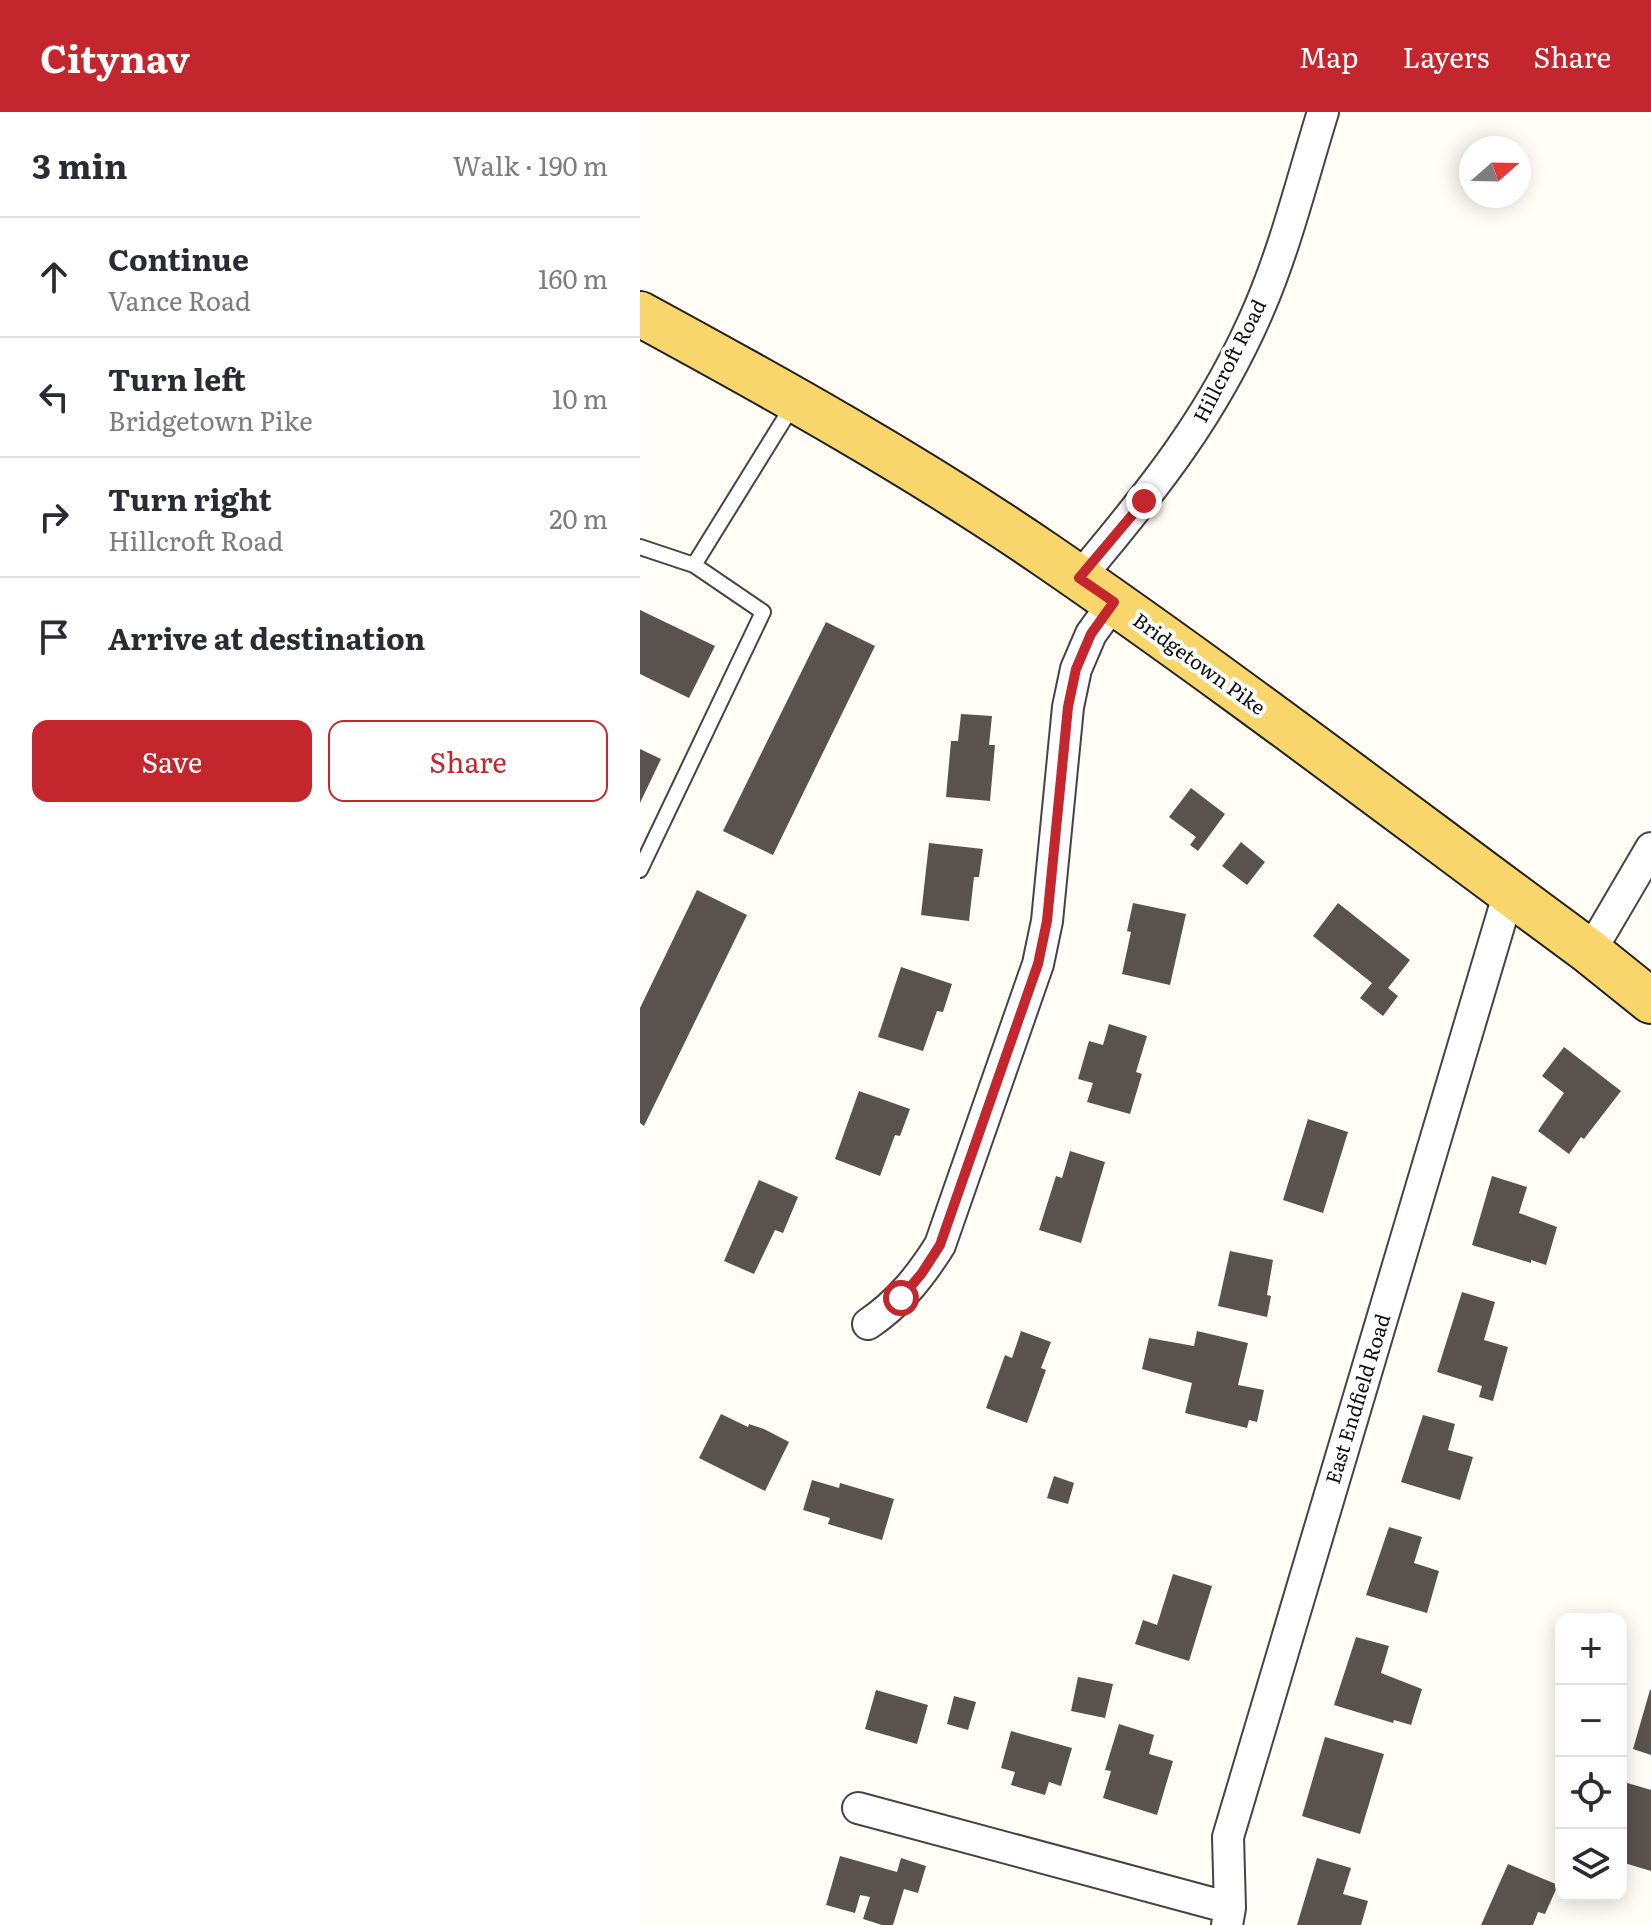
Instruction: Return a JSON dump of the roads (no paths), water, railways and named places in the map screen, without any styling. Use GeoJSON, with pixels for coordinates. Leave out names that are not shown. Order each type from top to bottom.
{"type":"FeatureCollection","features":[{"type":"Feature","properties":{"kind":"main road","name":"Bridgetown Pike"},"geometry":{"type":"LineString","coordinates":[[640,314],[769,384],[914,470],[1096,590],[1509,892],[1651,1001]]}},
{"type":"Feature","properties":{"kind":"street","name":"Hillcroft Road"},"geometry":{"type":"LineString","coordinates":[[868,1324],[901,1298],[940,1245],[1038,964],[1047,921],[1068,707],[1076,669],[1091,634],[1096,590],[1144,501],[1179,454],[1237,355],[1282,249],[1323,112]]}},
{"type":"Feature","properties":{"kind":"street"},"geometry":{"type":"LineString","coordinates":[[1590,952],[1651,848]]}},
{"type":"Feature","properties":{"kind":"street","name":"East Endfield Road"},"geometry":{"type":"LineString","coordinates":[[858,1808],[1229,1917],[1228,1837],[1509,892]]}},
{"type":"Feature","properties":{"kind":"lane"},"geometry":{"type":"LineString","coordinates":[[694,565],[795,401]]}},
{"type":"Feature","properties":{"kind":"lane"},"geometry":{"type":"LineString","coordinates":[[640,547],[694,565],[763,612],[640,870]]}}]}
